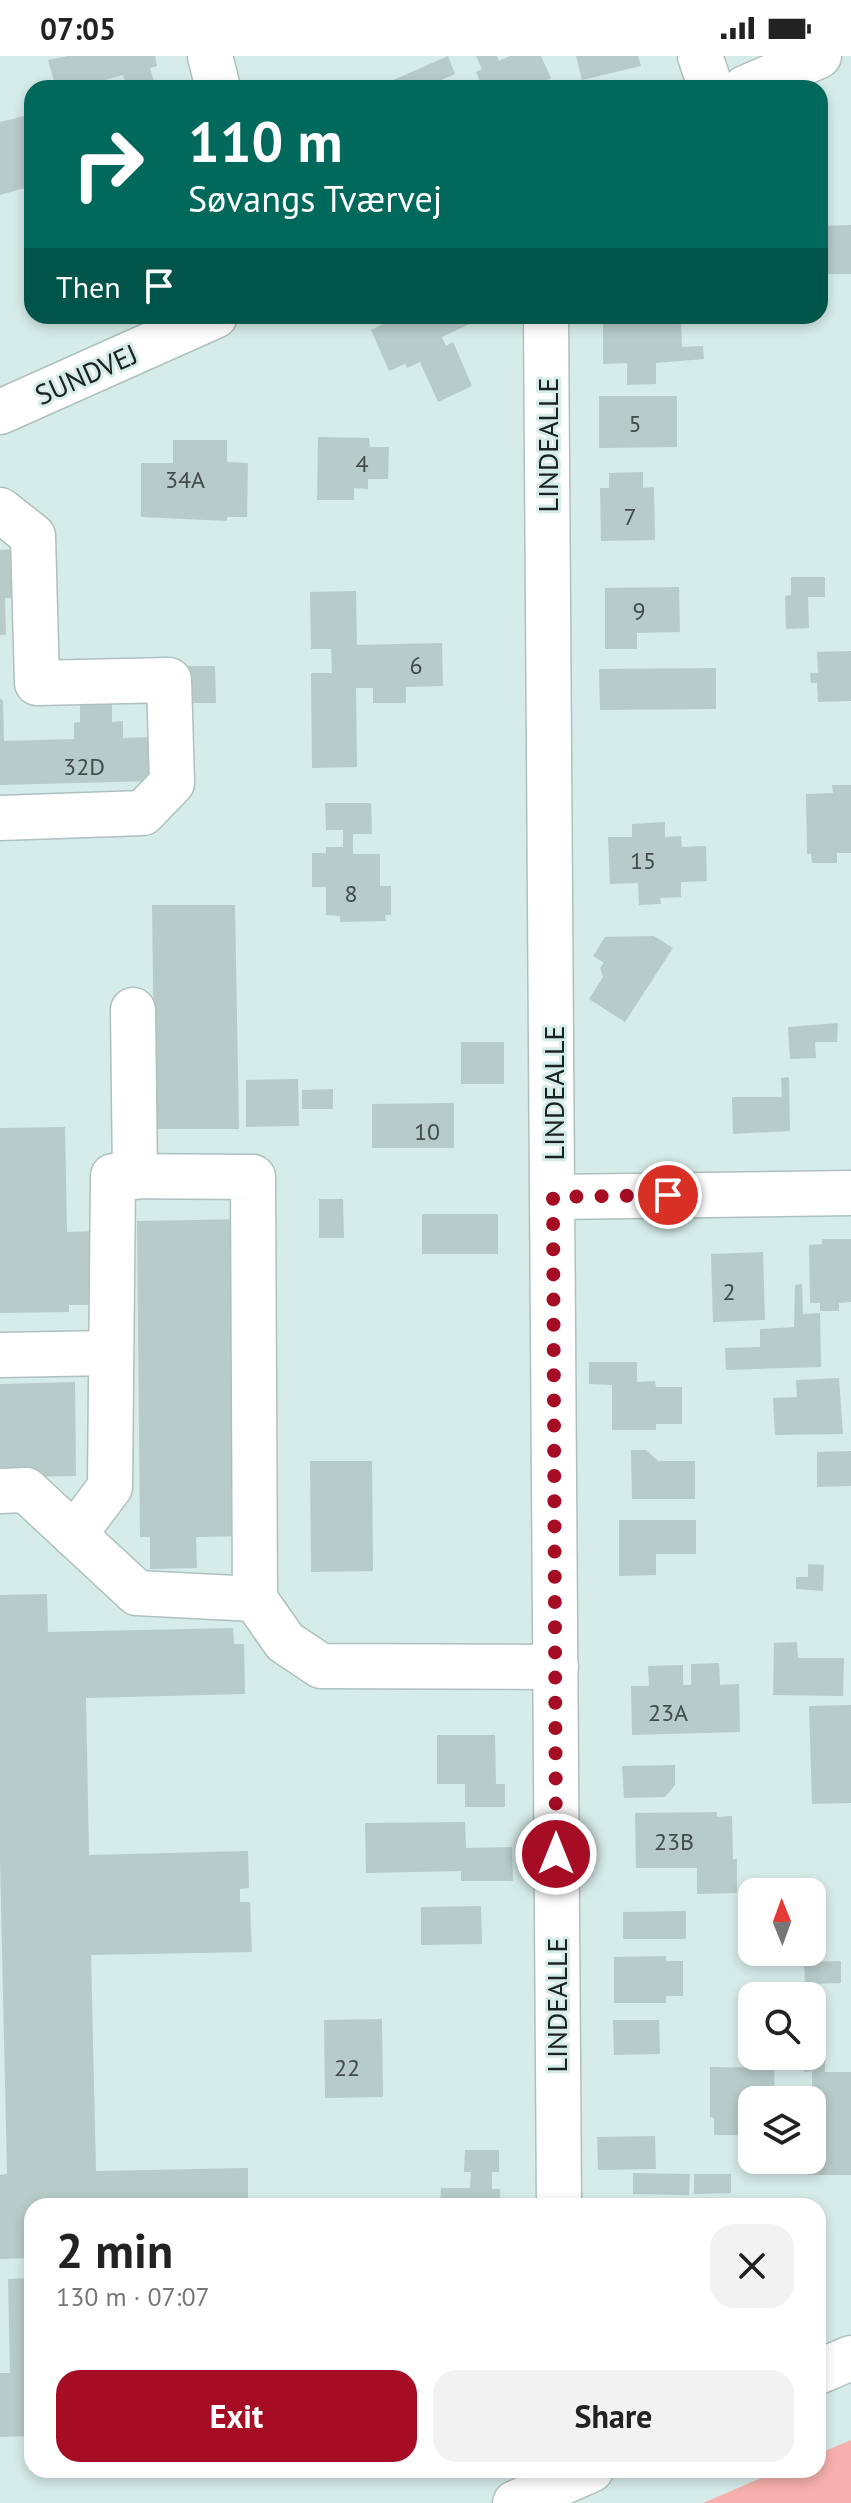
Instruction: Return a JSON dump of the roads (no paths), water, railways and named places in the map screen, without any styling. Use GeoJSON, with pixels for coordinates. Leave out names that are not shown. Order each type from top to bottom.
{"type":"FeatureCollection","features":[{"type":"Feature","properties":{"kind":"street"},"geometry":{"type":"LineString","coordinates":[[210,56],[216,80]]}},
{"type":"Feature","properties":{"kind":"street"},"geometry":{"type":"LineString","coordinates":[[700,56],[708,80]]}},
{"type":"Feature","properties":{"kind":"street"},"geometry":{"type":"LineString","coordinates":[[764,80],[819,56]]}},
{"type":"Feature","properties":{"kind":"street","name":"SUNDVEJ"},"geometry":{"type":"LineString","coordinates":[[0,412],[197,324]]}},
{"type":"Feature","properties":{"kind":"street","name":"LINDEALLE"},"geometry":{"type":"LineString","coordinates":[[546,324],[559,2198]]}},
{"type":"Feature","properties":{"kind":"street"},"geometry":{"type":"LineString","coordinates":[[0,510],[33,536],[37,683],[169,680],[172,783],[143,813],[0,818]]}},
{"type":"Feature","properties":{"kind":"street"},"geometry":{"type":"LineString","coordinates":[[133,1010],[135,1177]]}},
{"type":"Feature","properties":{"kind":"street"},"geometry":{"type":"LineString","coordinates":[[74,1535],[110,1487],[113,1176],[253,1177],[255,1599],[285,1642],[321,1666],[556,1667]]}},
{"type":"Feature","properties":{"kind":"street"},"geometry":{"type":"LineString","coordinates":[[553,1197],[851,1193]]}},
{"type":"Feature","properties":{"kind":"street"},"geometry":{"type":"LineString","coordinates":[[0,1355],[110,1353]]}},
{"type":"Feature","properties":{"kind":"street"},"geometry":{"type":"LineString","coordinates":[[0,1491],[26,1490],[137,1593],[255,1599]]}},
{"type":"Feature","properties":{"kind":"street"},"geometry":{"type":"LineString","coordinates":[[826,2369],[851,2358]]}},
{"type":"Feature","properties":{"kind":"street"},"geometry":{"type":"LineString","coordinates":[[515,2503],[573,2478]]}}]}
